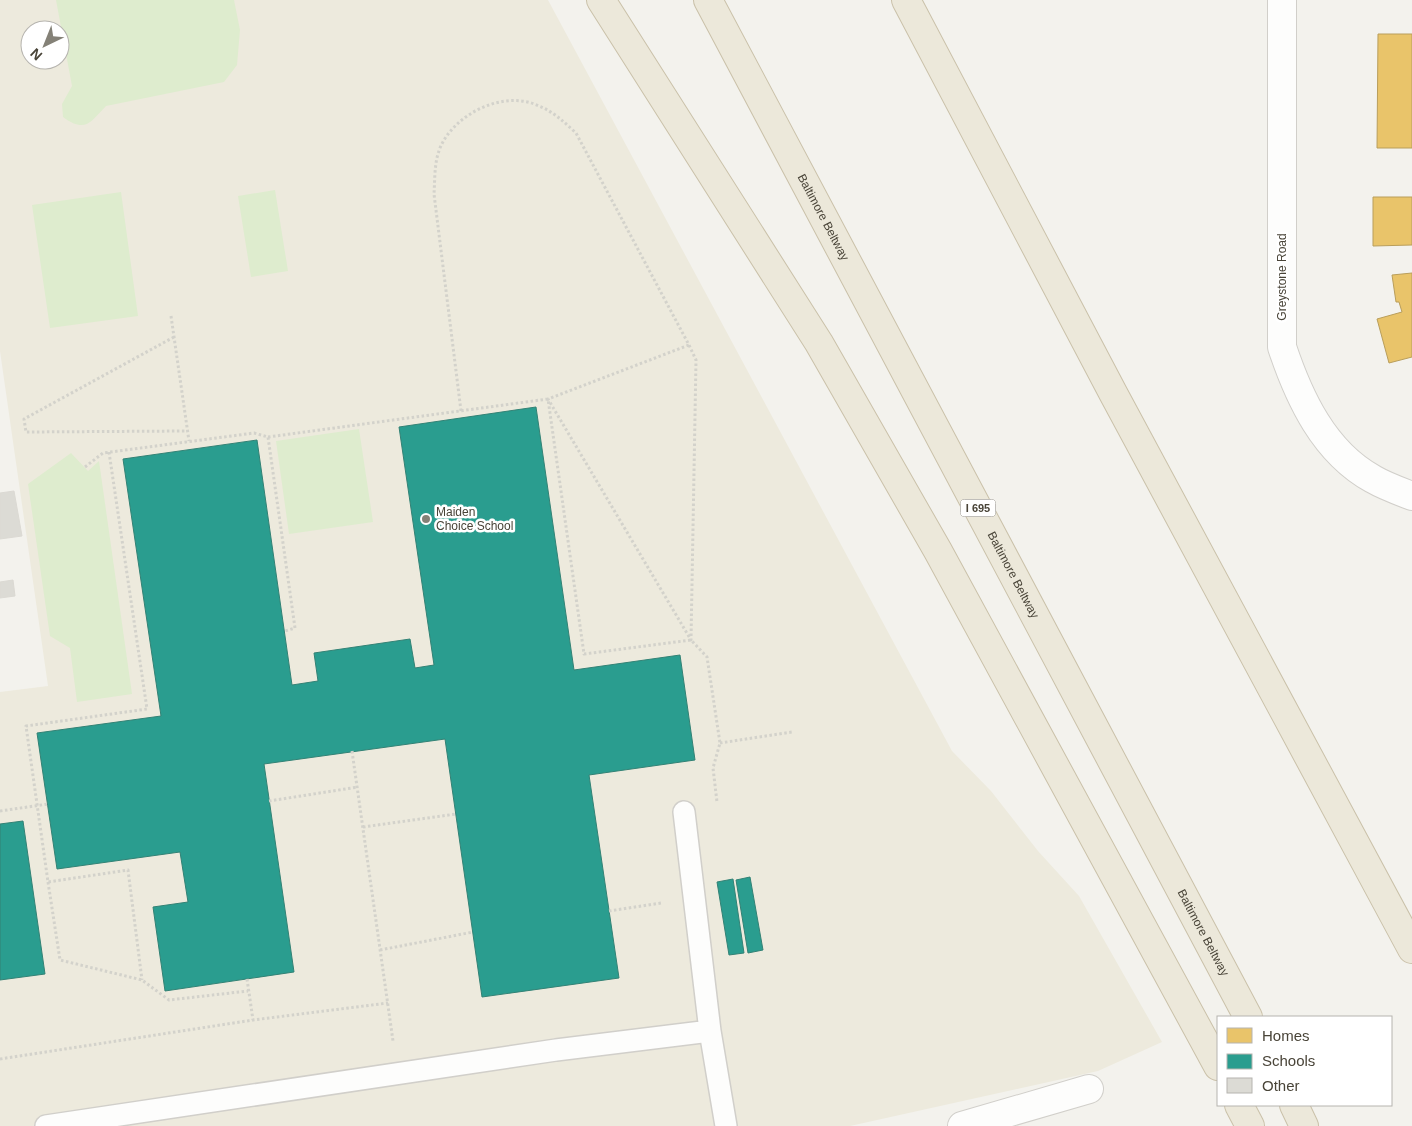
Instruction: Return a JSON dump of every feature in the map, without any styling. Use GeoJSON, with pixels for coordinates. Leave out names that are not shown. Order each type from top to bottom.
{"type":"FeatureCollection","features":[{"type":"Feature","properties":{"kind":"highway"},"geometry":{"type":"LineString","coordinates":[[601,0],[824,351],[938,551],[1217,1064]]}},
{"type":"Feature","properties":{"kind":"highway","name":"Baltimore Beltway"},"geometry":{"type":"LineString","coordinates":[[708,0],[1247,1016]]}},
{"type":"Feature","properties":{"kind":"highway"},"geometry":{"type":"LineString","coordinates":[[906,0],[1113,393],[1412,949]]}},
{"type":"Feature","properties":{"kind":"highway"},"geometry":{"type":"LineString","coordinates":[[1240,1106],[1250,1126]]}},
{"type":"Feature","properties":{"kind":"highway"},"geometry":{"type":"LineString","coordinates":[[1294,1106],[1304,1126]]}},
{"type":"Feature","properties":{"kind":"street","name":"Greystone Road"},"geometry":{"type":"LineString","coordinates":[[1282,0],[1282,346],[1294,383],[1313,420],[1340,454],[1372,479],[1412,496]]}},
{"type":"Feature","properties":{"kind":"street"},"geometry":{"type":"LineString","coordinates":[[962,1126],[1089,1090]]}},
{"type":"Feature","properties":{"kind":"lane"},"geometry":{"type":"LineString","coordinates":[[684,812],[710,1031],[726,1126]]}},
{"type":"Feature","properties":{"kind":"lane"},"geometry":{"type":"LineString","coordinates":[[46,1126],[556,1050],[710,1031]]}},
{"type":"Feature","properties":{"kind":"path"},"geometry":{"type":"LineString","coordinates":[[461,411],[434,194],[435,166],[440,148],[454,127],[475,110],[518,100],[538,105],[558,116],[576,133],[696,360],[691,640]]}},
{"type":"Feature","properties":{"kind":"path"},"geometry":{"type":"LineString","coordinates":[[171,316],[189,441]]}},
{"type":"Feature","properties":{"kind":"path"},"geometry":{"type":"LineString","coordinates":[[174,337],[24,419],[26,432],[187,431]]}},
{"type":"Feature","properties":{"kind":"path"},"geometry":{"type":"LineString","coordinates":[[85,468],[103,453],[109,452],[254,433],[268,437],[548,399],[688,345]]}},
{"type":"Feature","properties":{"kind":"path"},"geometry":{"type":"LineString","coordinates":[[548,399],[691,640],[707,657],[720,743],[713,768],[717,807]]}},
{"type":"Feature","properties":{"kind":"path"},"geometry":{"type":"LineString","coordinates":[[548,399],[584,654],[691,640]]}},
{"type":"Feature","properties":{"kind":"path"},"geometry":{"type":"LineString","coordinates":[[268,437],[295,628],[284,631]]}},
{"type":"Feature","properties":{"kind":"path"},"geometry":{"type":"LineString","coordinates":[[109,452],[147,709],[26,726],[60,960],[142,980],[170,1000],[248,991]]}},
{"type":"Feature","properties":{"kind":"path"},"geometry":{"type":"LineString","coordinates":[[720,743],[792,732]]}},
{"type":"Feature","properties":{"kind":"path"},"geometry":{"type":"LineString","coordinates":[[352,751],[397,1074]]}},
{"type":"Feature","properties":{"kind":"path"},"geometry":{"type":"LineString","coordinates":[[269,801],[358,787]]}},
{"type":"Feature","properties":{"kind":"path"},"geometry":{"type":"LineString","coordinates":[[0,811],[48,804]]}},
{"type":"Feature","properties":{"kind":"path"},"geometry":{"type":"LineString","coordinates":[[363,827],[456,814]]}},
{"type":"Feature","properties":{"kind":"path"},"geometry":{"type":"LineString","coordinates":[[48,882],[128,870],[142,980]]}},
{"type":"Feature","properties":{"kind":"path"},"geometry":{"type":"LineString","coordinates":[[609,911],[694,899]]}},
{"type":"Feature","properties":{"kind":"path"},"geometry":{"type":"LineString","coordinates":[[380,950],[473,932]]}},
{"type":"Feature","properties":{"kind":"path"},"geometry":{"type":"LineString","coordinates":[[247,979],[252,1020]]}},
{"type":"Feature","properties":{"kind":"path"},"geometry":{"type":"LineString","coordinates":[[0,1059],[252,1020],[388,1003]]}},
{"type":"Feature","properties":{"kind":"shaded area","name":"Maiden Choice School"},"geometry":{"type":"Polygon","coordinates":[[[0,0],[548,0],[952,751],[991,791],[1038,851],[1079,896],[1162,1042],[1098,1071],[850,1126],[0,1126],[0,692],[48,686],[0,351],[0,0]]]}},
{"type":"Feature","properties":{"kind":"green space"},"geometry":{"type":"Polygon","coordinates":[[[56,0],[234,0],[240,30],[237,65],[224,82],[106,106],[87,124],[77,124],[63,117],[62,104],[72,86],[69,70],[70,20],[60,20],[56,0]]]}},
{"type":"Feature","properties":{"kind":"green space"},"geometry":{"type":"Polygon","coordinates":[[[275,190],[288,271],[251,277],[238,196],[275,190]]]}},
{"type":"Feature","properties":{"kind":"green space"},"geometry":{"type":"Polygon","coordinates":[[[121,192],[138,316],[50,328],[32,205],[121,192]]]}},
{"type":"Feature","properties":{"kind":"green space"},"geometry":{"type":"Polygon","coordinates":[[[359,429],[373,522],[289,534],[276,441],[359,429]]]}},
{"type":"Feature","properties":{"kind":"green space"},"geometry":{"type":"Polygon","coordinates":[[[71,453],[88,471],[99,461],[132,694],[77,702],[70,648],[50,636],[28,484],[71,453]]]}},
{"type":"Feature","properties":{"kind":"building: Homes"},"geometry":{"type":"Polygon","coordinates":[[[1378,34],[1412,34],[1412,148],[1377,148],[1378,34]]]}},
{"type":"Feature","properties":{"kind":"building: Homes"},"geometry":{"type":"Polygon","coordinates":[[[1373,197],[1412,197],[1412,245],[1373,246],[1373,197]]]}},
{"type":"Feature","properties":{"kind":"building: Homes"},"geometry":{"type":"Polygon","coordinates":[[[1412,273],[1412,357],[1389,363],[1377,319],[1402,312],[1399,302],[1396,302],[1392,275],[1412,273]]]}},
{"type":"Feature","properties":{"kind":"building: Schools"},"geometry":{"type":"Polygon","coordinates":[[[536,407],[574,670],[680,655],[695,760],[589,775],[619,978],[482,997],[445,739],[264,764],[294,972],[165,991],[153,907],[188,902],[180,852],[57,869],[37,733],[161,716],[123,459],[257,440],[292,685],[318,681],[314,653],[410,639],[415,668],[434,665],[399,427],[536,407]]]}},
{"type":"Feature","properties":{"kind":"building: Schools"},"geometry":{"type":"Polygon","coordinates":[[[23,821],[45,974],[0,980],[0,824],[23,821]]]}},
{"type":"Feature","properties":{"kind":"building: Schools"},"geometry":{"type":"Polygon","coordinates":[[[750,877],[763,950],[748,953],[736,880],[750,877]]]}},
{"type":"Feature","properties":{"kind":"building: Schools"},"geometry":{"type":"Polygon","coordinates":[[[733,879],[744,953],[729,955],[717,882],[733,879]]]}},
{"type":"Feature","properties":{"kind":"building: Other"},"geometry":{"type":"Polygon","coordinates":[[[14,491],[22,536],[0,539],[0,493],[14,491]]]}},
{"type":"Feature","properties":{"kind":"building: Other"},"geometry":{"type":"Polygon","coordinates":[[[13,580],[15,596],[0,598],[0,582],[13,580]]]}},
{"type":"Feature","properties":{"kind":"place","name":"Maiden Choice School"},"geometry":{"type":"Point","coordinates":[426,519]}}]}
